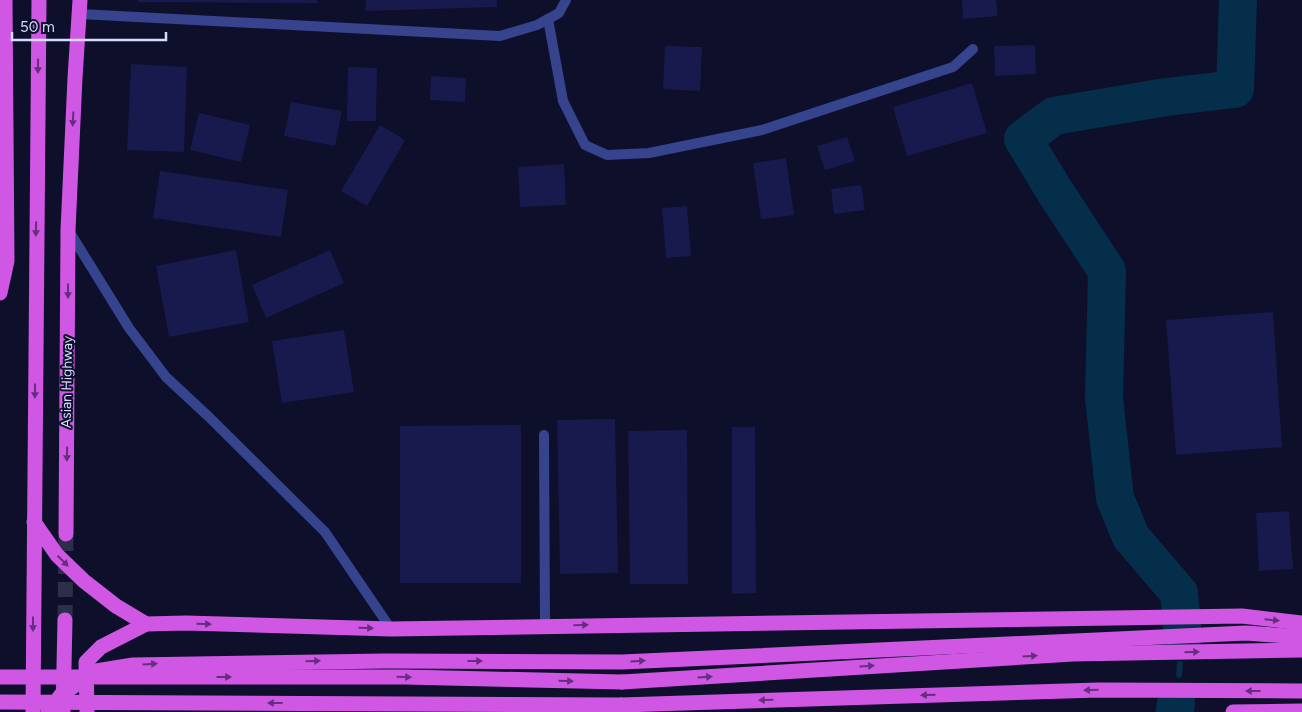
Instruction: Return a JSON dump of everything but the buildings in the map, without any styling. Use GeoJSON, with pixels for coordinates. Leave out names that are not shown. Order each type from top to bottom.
{"type":"FeatureCollection","features":[{"type":"Feature","properties":{"kind":"highway"},"geometry":{"type":"LineString","coordinates":[[0,293],[7,261],[5,0]]}},
{"type":"Feature","properties":{"kind":"highway"},"geometry":{"type":"LineString","coordinates":[[33,712],[39,0]]}},
{"type":"Feature","properties":{"kind":"highway","name":"Asian Highway"},"geometry":{"type":"LineString","coordinates":[[66,534],[68,230],[80,7]]}},
{"type":"Feature","properties":{"kind":"highway"},"geometry":{"type":"LineString","coordinates":[[34,522],[57,555],[84,581],[116,606],[146,624]]}},
{"type":"Feature","properties":{"kind":"highway"},"geometry":{"type":"LineString","coordinates":[[87,712],[86,662],[101,647],[146,624],[186,623],[391,628],[1242,616],[1302,623]]}},
{"type":"Feature","properties":{"kind":"highway"},"geometry":{"type":"LineString","coordinates":[[64,712],[65,620]]}},
{"type":"Feature","properties":{"kind":"highway"},"geometry":{"type":"LineString","coordinates":[[48,712],[61,695],[96,671],[133,665],[385,661],[622,662],[1246,633],[1302,637]]}},
{"type":"Feature","properties":{"kind":"highway"},"geometry":{"type":"LineString","coordinates":[[0,677],[405,677],[622,682],[1073,654],[1302,650]]}},
{"type":"Feature","properties":{"kind":"highway"},"geometry":{"type":"LineString","coordinates":[[0,702],[621,704],[1099,690],[1302,691]]}},
{"type":"Feature","properties":{"kind":"highway"},"geometry":{"type":"LineString","coordinates":[[1233,712],[1302,711]]}},
{"type":"Feature","properties":{"kind":"street"},"geometry":{"type":"LineString","coordinates":[[80,7],[500,36],[537,26],[559,13],[566,0]]}},
{"type":"Feature","properties":{"kind":"street"},"geometry":{"type":"LineString","coordinates":[[548,19],[564,102],[585,145],[607,155],[649,153],[762,130],[953,67],[973,48]]}},
{"type":"Feature","properties":{"kind":"street"},"geometry":{"type":"LineString","coordinates":[[68,230],[129,328],[166,377],[325,532],[391,628]]}},
{"type":"Feature","properties":{"kind":"street"},"geometry":{"type":"LineString","coordinates":[[544,435],[545,626]]}},
{"type":"Feature","properties":{"kind":"waterway"},"geometry":{"type":"LineString","coordinates":[[1183,637],[1179,593],[1131,537],[1115,498],[1104,398],[1107,271],[1023,139],[1054,116],[1166,97],[1235,89],[1238,0]]}},
{"type":"Feature","properties":{"kind":"waterway"},"geometry":{"type":"LineString","coordinates":[[1179,675],[1180,664]]}},
{"type":"Feature","properties":{"kind":"waterway"},"geometry":{"type":"LineString","coordinates":[[1175,712],[1176,702]]}},
{"type":"Feature","properties":{"kind":"tunnel"},"geometry":{"type":"LineString","coordinates":[[65,620],[66,534]]}}]}
